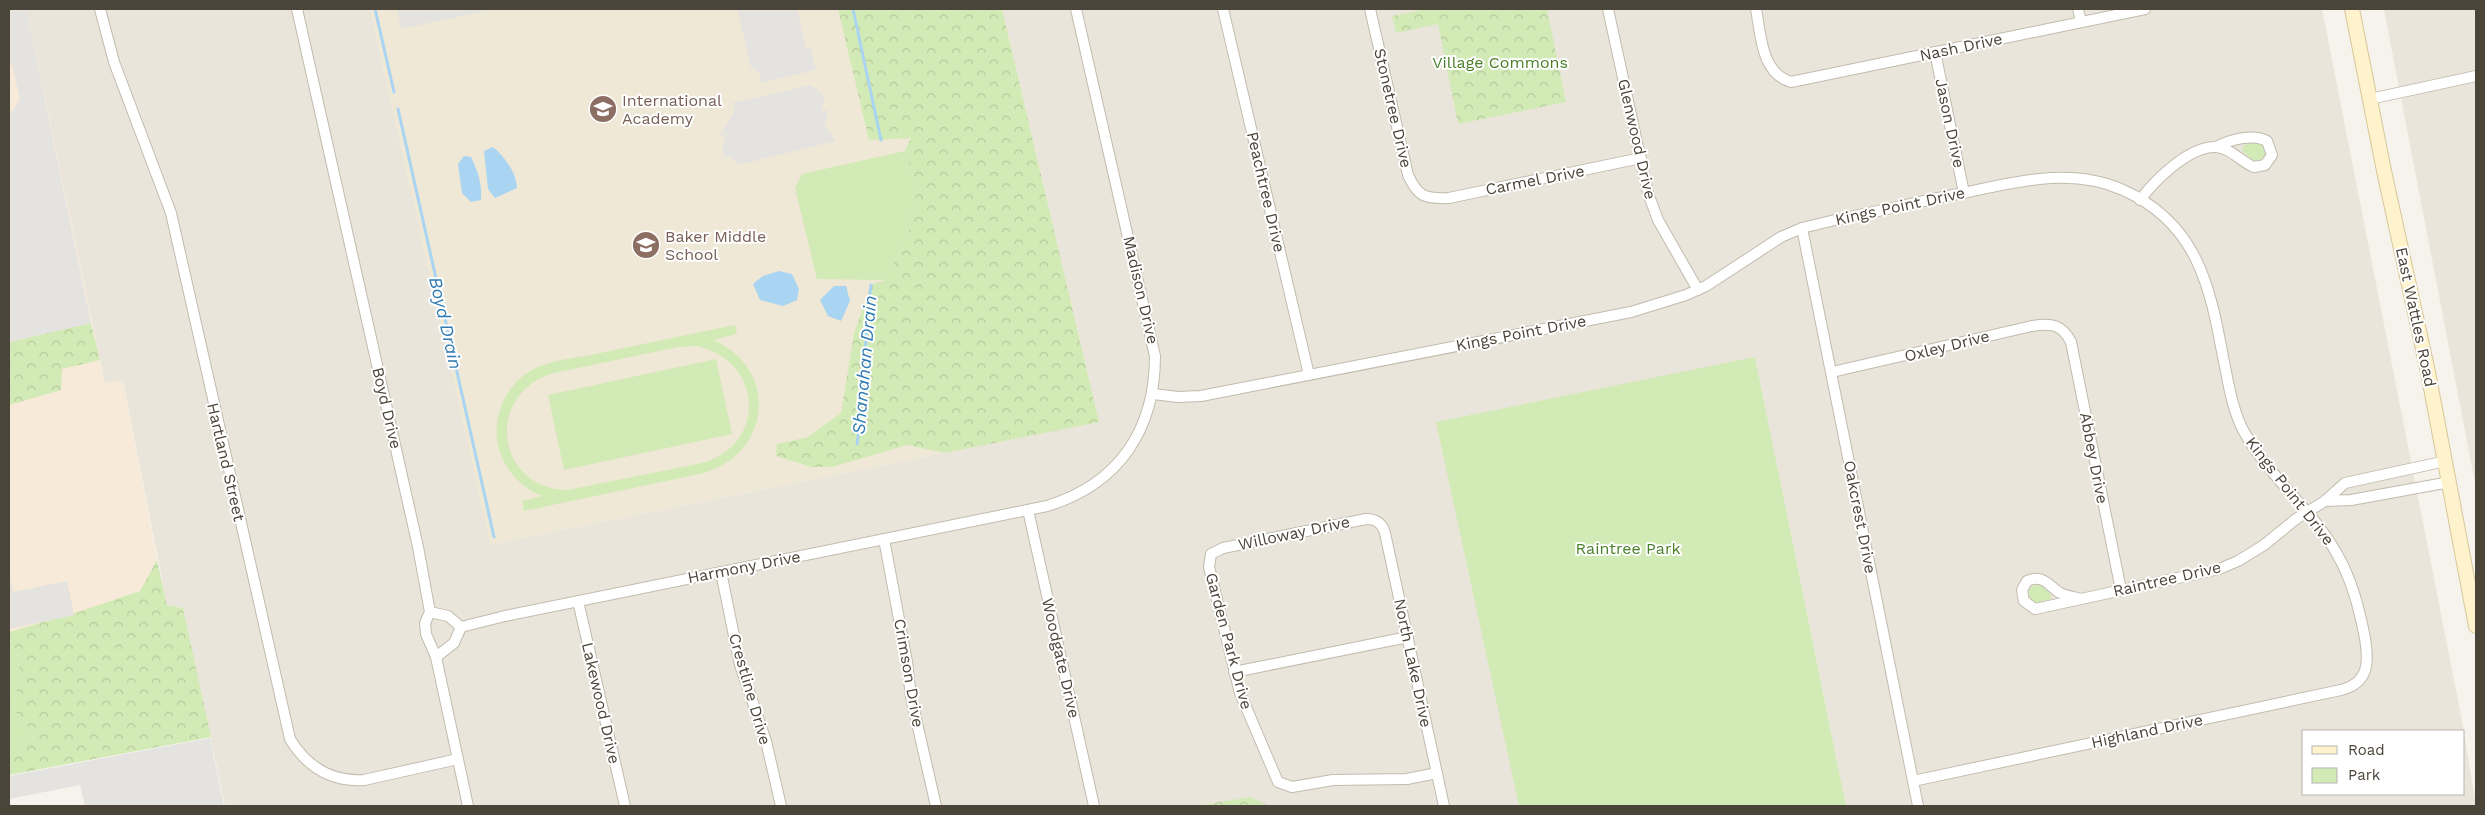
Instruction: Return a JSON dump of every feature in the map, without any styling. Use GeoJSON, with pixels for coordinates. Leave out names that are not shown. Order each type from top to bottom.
{"type":"FeatureCollection","features":[{"type":"Feature","properties":{"kind":"main road","name":"East Wattles Road"},"geometry":{"type":"LineString","coordinates":[[2352,9],[2446,461],[2476,626]]}},
{"type":"Feature","properties":{"kind":"street","name":"Hartland Street"},"geometry":{"type":"LineString","coordinates":[[100,9],[112,56],[170,213],[290,739],[305,760],[314,768],[351,781],[372,779],[458,759]]}},
{"type":"Feature","properties":{"kind":"street","name":"Boyd Drive"},"geometry":{"type":"LineString","coordinates":[[297,9],[416,538],[430,612],[425,623],[426,634],[436,657],[468,806]]}},
{"type":"Feature","properties":{"kind":"street","name":"Madison Drive"},"geometry":{"type":"LineString","coordinates":[[1028,510],[1068,499],[1102,479],[1124,456],[1135,440],[1146,418],[1153,394],[1155,356],[1152,334],[1076,9]]}},
{"type":"Feature","properties":{"kind":"street","name":"Peachtree Drive"},"geometry":{"type":"LineString","coordinates":[[1223,9],[1309,375]]}},
{"type":"Feature","properties":{"kind":"street","name":"Stonetree Drive"},"geometry":{"type":"LineString","coordinates":[[1370,9],[1408,175],[1420,194],[1430,199]]}},
{"type":"Feature","properties":{"kind":"street","name":"Glenwood Drive"},"geometry":{"type":"LineString","coordinates":[[1608,9],[1648,193],[1658,220],[1698,290]]}},
{"type":"Feature","properties":{"kind":"street","name":"Nash Drive"},"geometry":{"type":"LineString","coordinates":[[1756,9],[1766,59],[1778,77],[1792,82],[2145,9]]}},
{"type":"Feature","properties":{"kind":"street"},"geometry":{"type":"LineString","coordinates":[[2078,9],[2081,22]]}},
{"type":"Feature","properties":{"kind":"street","name":"Jason Drive"},"geometry":{"type":"LineString","coordinates":[[1935,52],[1964,193]]}},
{"type":"Feature","properties":{"kind":"street"},"geometry":{"type":"LineString","coordinates":[[2370,99],[2476,76]]}},
{"type":"Feature","properties":{"kind":"street"},"geometry":{"type":"LineString","coordinates":[[2140,200],[2152,185],[2170,168],[2198,152],[2232,141],[2257,137],[2267,140],[2272,155],[2264,165],[2254,167],[2230,152],[2216,147]]}},
{"type":"Feature","properties":{"kind":"street","name":"Carmel Drive"},"geometry":{"type":"LineString","coordinates":[[1430,199],[1449,198],[1641,158]]}},
{"type":"Feature","properties":{"kind":"street","name":"Kings Point Drive"},"geometry":{"type":"LineString","coordinates":[[1153,394],[1194,397],[1631,312],[1670,301],[1698,290],[1769,244],[1802,228],[2039,178],[2072,177],[2116,188],[2140,200],[2168,221],[2186,242],[2198,261],[2210,292],[2231,397],[2241,424],[2255,449],[2337,552],[2351,583],[2358,606],[2368,664]]}},
{"type":"Feature","properties":{"kind":"street","name":"Oakcrest Drive"},"geometry":{"type":"LineString","coordinates":[[1802,228],[1918,806]]}},
{"type":"Feature","properties":{"kind":"street","name":"Oxley Drive"},"geometry":{"type":"LineString","coordinates":[[1832,372],[2032,326],[2051,324],[2061,328]]}},
{"type":"Feature","properties":{"kind":"street","name":"Abbey Drive"},"geometry":{"type":"LineString","coordinates":[[2061,328],[2071,342],[2121,590]]}},
{"type":"Feature","properties":{"kind":"street","name":"Raintree Drive"},"geometry":{"type":"LineString","coordinates":[[2081,599],[2061,593],[2038,578],[2027,581],[2022,590],[2022,597],[2026,604],[2036,608],[2081,599],[2227,566],[2264,545],[2307,512],[2325,502],[2345,483],[2446,461]]}},
{"type":"Feature","properties":{"kind":"street","name":"Raintree Drive"},"geometry":{"type":"LineString","coordinates":[[2325,502],[2351,500],[2450,482]]}},
{"type":"Feature","properties":{"kind":"street","name":"Harmony Drive"},"geometry":{"type":"LineString","coordinates":[[461,627],[578,601],[1028,510]]}},
{"type":"Feature","properties":{"kind":"street","name":"Woodgate Drive"},"geometry":{"type":"LineString","coordinates":[[1028,510],[1094,806]]}},
{"type":"Feature","properties":{"kind":"street","name":"Willoway Drive"},"geometry":{"type":"LineString","coordinates":[[1211,554],[1223,548],[1366,519],[1378,522]]}},
{"type":"Feature","properties":{"kind":"street","name":"North Lake Drive"},"geometry":{"type":"LineString","coordinates":[[1378,522],[1385,534],[1444,806]]}},
{"type":"Feature","properties":{"kind":"street","name":"Crimson Drive"},"geometry":{"type":"LineString","coordinates":[[884,539],[911,697],[936,806]]}},
{"type":"Feature","properties":{"kind":"street","name":"Garden Park Drive"},"geometry":{"type":"LineString","coordinates":[[1211,554],[1209,567],[1234,672],[1245,707],[1278,782],[1292,787],[1333,780],[1407,779],[1437,773]]}},
{"type":"Feature","properties":{"kind":"street","name":"Crestline Drive"},"geometry":{"type":"LineString","coordinates":[[721,572],[740,665],[766,741],[780,806]]}},
{"type":"Feature","properties":{"kind":"street","name":"Lakewood Drive"},"geometry":{"type":"LineString","coordinates":[[578,601],[625,806]]}},
{"type":"Feature","properties":{"kind":"street"},"geometry":{"type":"LineString","coordinates":[[430,612],[448,616],[461,627],[454,642],[436,657]]}},
{"type":"Feature","properties":{"kind":"street"},"geometry":{"type":"LineString","coordinates":[[1234,672],[1408,637]]}},
{"type":"Feature","properties":{"kind":"street","name":"Highland Drive"},"geometry":{"type":"LineString","coordinates":[[1913,781],[2348,688],[2360,681],[2368,664]]}},
{"type":"Feature","properties":{"kind":"shaded area"},"geometry":{"type":"Polygon","coordinates":[[[9,9],[26,9],[105,383],[123,381],[157,560],[140,591],[82,611],[9,632],[9,9]]]}},
{"type":"Feature","properties":{"kind":"shaded area"},"geometry":{"type":"Polygon","coordinates":[[[9,9],[26,9],[91,323],[9,342],[9,116],[20,99],[12,65],[9,61],[9,9]]]}},
{"type":"Feature","properties":{"kind":"shaded area"},"geometry":{"type":"Polygon","coordinates":[[[26,9],[370,9],[491,544],[1099,422],[1002,9],[2322,9],[2464,730],[2302,730],[2302,795],[2465,795],[2465,738],[2476,806],[1846,806],[1755,357],[1520,806],[225,806],[183,608],[167,605],[123,381],[105,383],[26,9]]]}},
{"type":"Feature","properties":{"kind":"shaded area"},"geometry":{"type":"Polygon","coordinates":[[[370,9],[1002,9],[1099,422],[490,544],[370,9]]]}},
{"type":"Feature","properties":{"kind":"shaded area"},"geometry":{"type":"Polygon","coordinates":[[[397,9],[496,9],[401,29],[397,9]]]}},
{"type":"Feature","properties":{"kind":"shaded area"},"geometry":{"type":"Polygon","coordinates":[[[737,9],[797,9],[806,49],[811,48],[816,70],[761,83],[759,72],[751,68],[737,9]]]}},
{"type":"Feature","properties":{"kind":"shaded area"},"geometry":{"type":"Polygon","coordinates":[[[2384,9],[2476,9],[2476,488],[2410,145],[2384,9]]]}},
{"type":"Feature","properties":{"kind":"shaded area"},"geometry":{"type":"Polygon","coordinates":[[[811,85],[821,92],[825,100],[821,111],[828,110],[825,125],[836,141],[738,165],[731,157],[725,158],[722,147],[726,135],[720,136],[735,110],[732,103],[811,85]]]}},
{"type":"Feature","properties":{"kind":"shaded area"},"geometry":{"type":"Polygon","coordinates":[[[9,574],[13,592],[67,581],[74,615],[9,629],[9,574]]]}},
{"type":"Feature","properties":{"kind":"shaded area"},"geometry":{"type":"Polygon","coordinates":[[[210,738],[224,806],[85,806],[80,785],[9,799],[9,776],[210,738]]]}},
{"type":"Feature","properties":{"kind":"green space"},"geometry":{"type":"Polygon","coordinates":[[[838,9],[1002,9],[1099,422],[945,453],[907,445],[832,467],[812,467],[776,456],[777,444],[808,437],[841,413],[854,333],[871,285],[885,280],[908,234],[917,187],[905,151],[911,138],[869,140],[838,9]]]}},
{"type":"Feature","properties":{"kind":"green space","name":"Village Commons"},"geometry":{"type":"Polygon","coordinates":[[[1427,9],[1547,9],[1566,102],[1458,124],[1438,24],[1396,33],[1392,16],[1427,9]]]}},
{"type":"Feature","properties":{"kind":"green space"},"geometry":{"type":"Polygon","coordinates":[[[2256,142],[2263,144],[2267,154],[2259,161],[2252,160],[2242,150],[2244,145],[2256,142]]]}},
{"type":"Feature","properties":{"kind":"green space"},"geometry":{"type":"Polygon","coordinates":[[[905,151],[917,187],[908,234],[885,280],[817,279],[795,188],[802,174],[905,151]]]}},
{"type":"Feature","properties":{"kind":"green space"},"geometry":{"type":"Polygon","coordinates":[[[91,323],[100,360],[62,369],[61,390],[9,405],[9,342],[91,323]]]}},
{"type":"Feature","properties":{"kind":"green space"},"geometry":{"type":"Polygon","coordinates":[[[735,325],[737,334],[713,340],[734,353],[749,370],[757,389],[759,409],[754,430],[743,448],[727,463],[704,473],[524,511],[522,501],[542,496],[525,487],[512,474],[502,458],[497,439],[498,419],[504,400],[522,377],[537,367],[554,362],[735,325]],[[696,346],[678,347],[554,373],[532,384],[516,400],[508,419],[507,439],[513,458],[525,474],[544,486],[568,490],[702,463],[723,453],[738,439],[747,421],[749,403],[745,384],[734,367],[718,354],[696,346]]]}},
{"type":"Feature","properties":{"kind":"green space","name":"Raintree Park"},"geometry":{"type":"Polygon","coordinates":[[[1755,357],[1846,806],[1519,806],[1436,422],[1755,357]]]}},
{"type":"Feature","properties":{"kind":"green space"},"geometry":{"type":"Polygon","coordinates":[[[716,359],[732,434],[564,470],[548,395],[716,359]]]}},
{"type":"Feature","properties":{"kind":"green space"},"geometry":{"type":"Polygon","coordinates":[[[157,560],[167,605],[183,608],[211,737],[9,775],[9,752],[35,735],[13,709],[20,672],[15,647],[9,648],[9,632],[140,591],[157,560]]]}},
{"type":"Feature","properties":{"kind":"green space"},"geometry":{"type":"Polygon","coordinates":[[[2036,584],[2046,588],[2050,593],[2051,599],[2037,603],[2030,600],[2028,590],[2036,584]]]}},
{"type":"Feature","properties":{"kind":"green space"},"geometry":{"type":"Polygon","coordinates":[[[15,647],[20,672],[13,709],[35,735],[9,752],[9,648],[15,647]]]}},
{"type":"Feature","properties":{"kind":"green space"},"geometry":{"type":"Polygon","coordinates":[[[1251,797],[1269,806],[1195,806],[1251,797]]]}},
{"type":"Feature","properties":{"kind":"water"},"geometry":{"type":"Polygon","coordinates":[[[493,147],[509,165],[515,176],[517,188],[495,198],[488,189],[484,151],[493,147]]]}},
{"type":"Feature","properties":{"kind":"water"},"geometry":{"type":"Polygon","coordinates":[[[464,156],[471,157],[476,167],[480,183],[481,200],[471,202],[462,193],[458,164],[464,156]]]}},
{"type":"Feature","properties":{"kind":"water"},"geometry":{"type":"Polygon","coordinates":[[[779,271],[792,274],[799,289],[797,300],[783,306],[760,300],[753,284],[763,276],[779,271]]]}},
{"type":"Feature","properties":{"kind":"water"},"geometry":{"type":"Polygon","coordinates":[[[834,286],[846,286],[850,301],[841,321],[828,316],[820,300],[834,286]]]}},
{"type":"Feature","properties":{"kind":"waterway","name":"Boyd Drain"},"geometry":{"type":"LineString","coordinates":[[375,9],[394,92]]}},
{"type":"Feature","properties":{"kind":"waterway","name":"Shanahan Drain"},"geometry":{"type":"LineString","coordinates":[[853,9],[881,140]]}},
{"type":"Feature","properties":{"kind":"waterway","name":"Boyd Drain"},"geometry":{"type":"LineString","coordinates":[[398,109],[494,537]]}},
{"type":"Feature","properties":{"kind":"waterway","name":"Shanahan Drain"},"geometry":{"type":"LineString","coordinates":[[857,444],[871,285]]}},
{"type":"Feature","properties":{"kind":"place","name":"International Academy"},"geometry":{"type":"Point","coordinates":[603,109]}},
{"type":"Feature","properties":{"kind":"place","name":"Baker Middle School"},"geometry":{"type":"Point","coordinates":[646,245]}}]}
